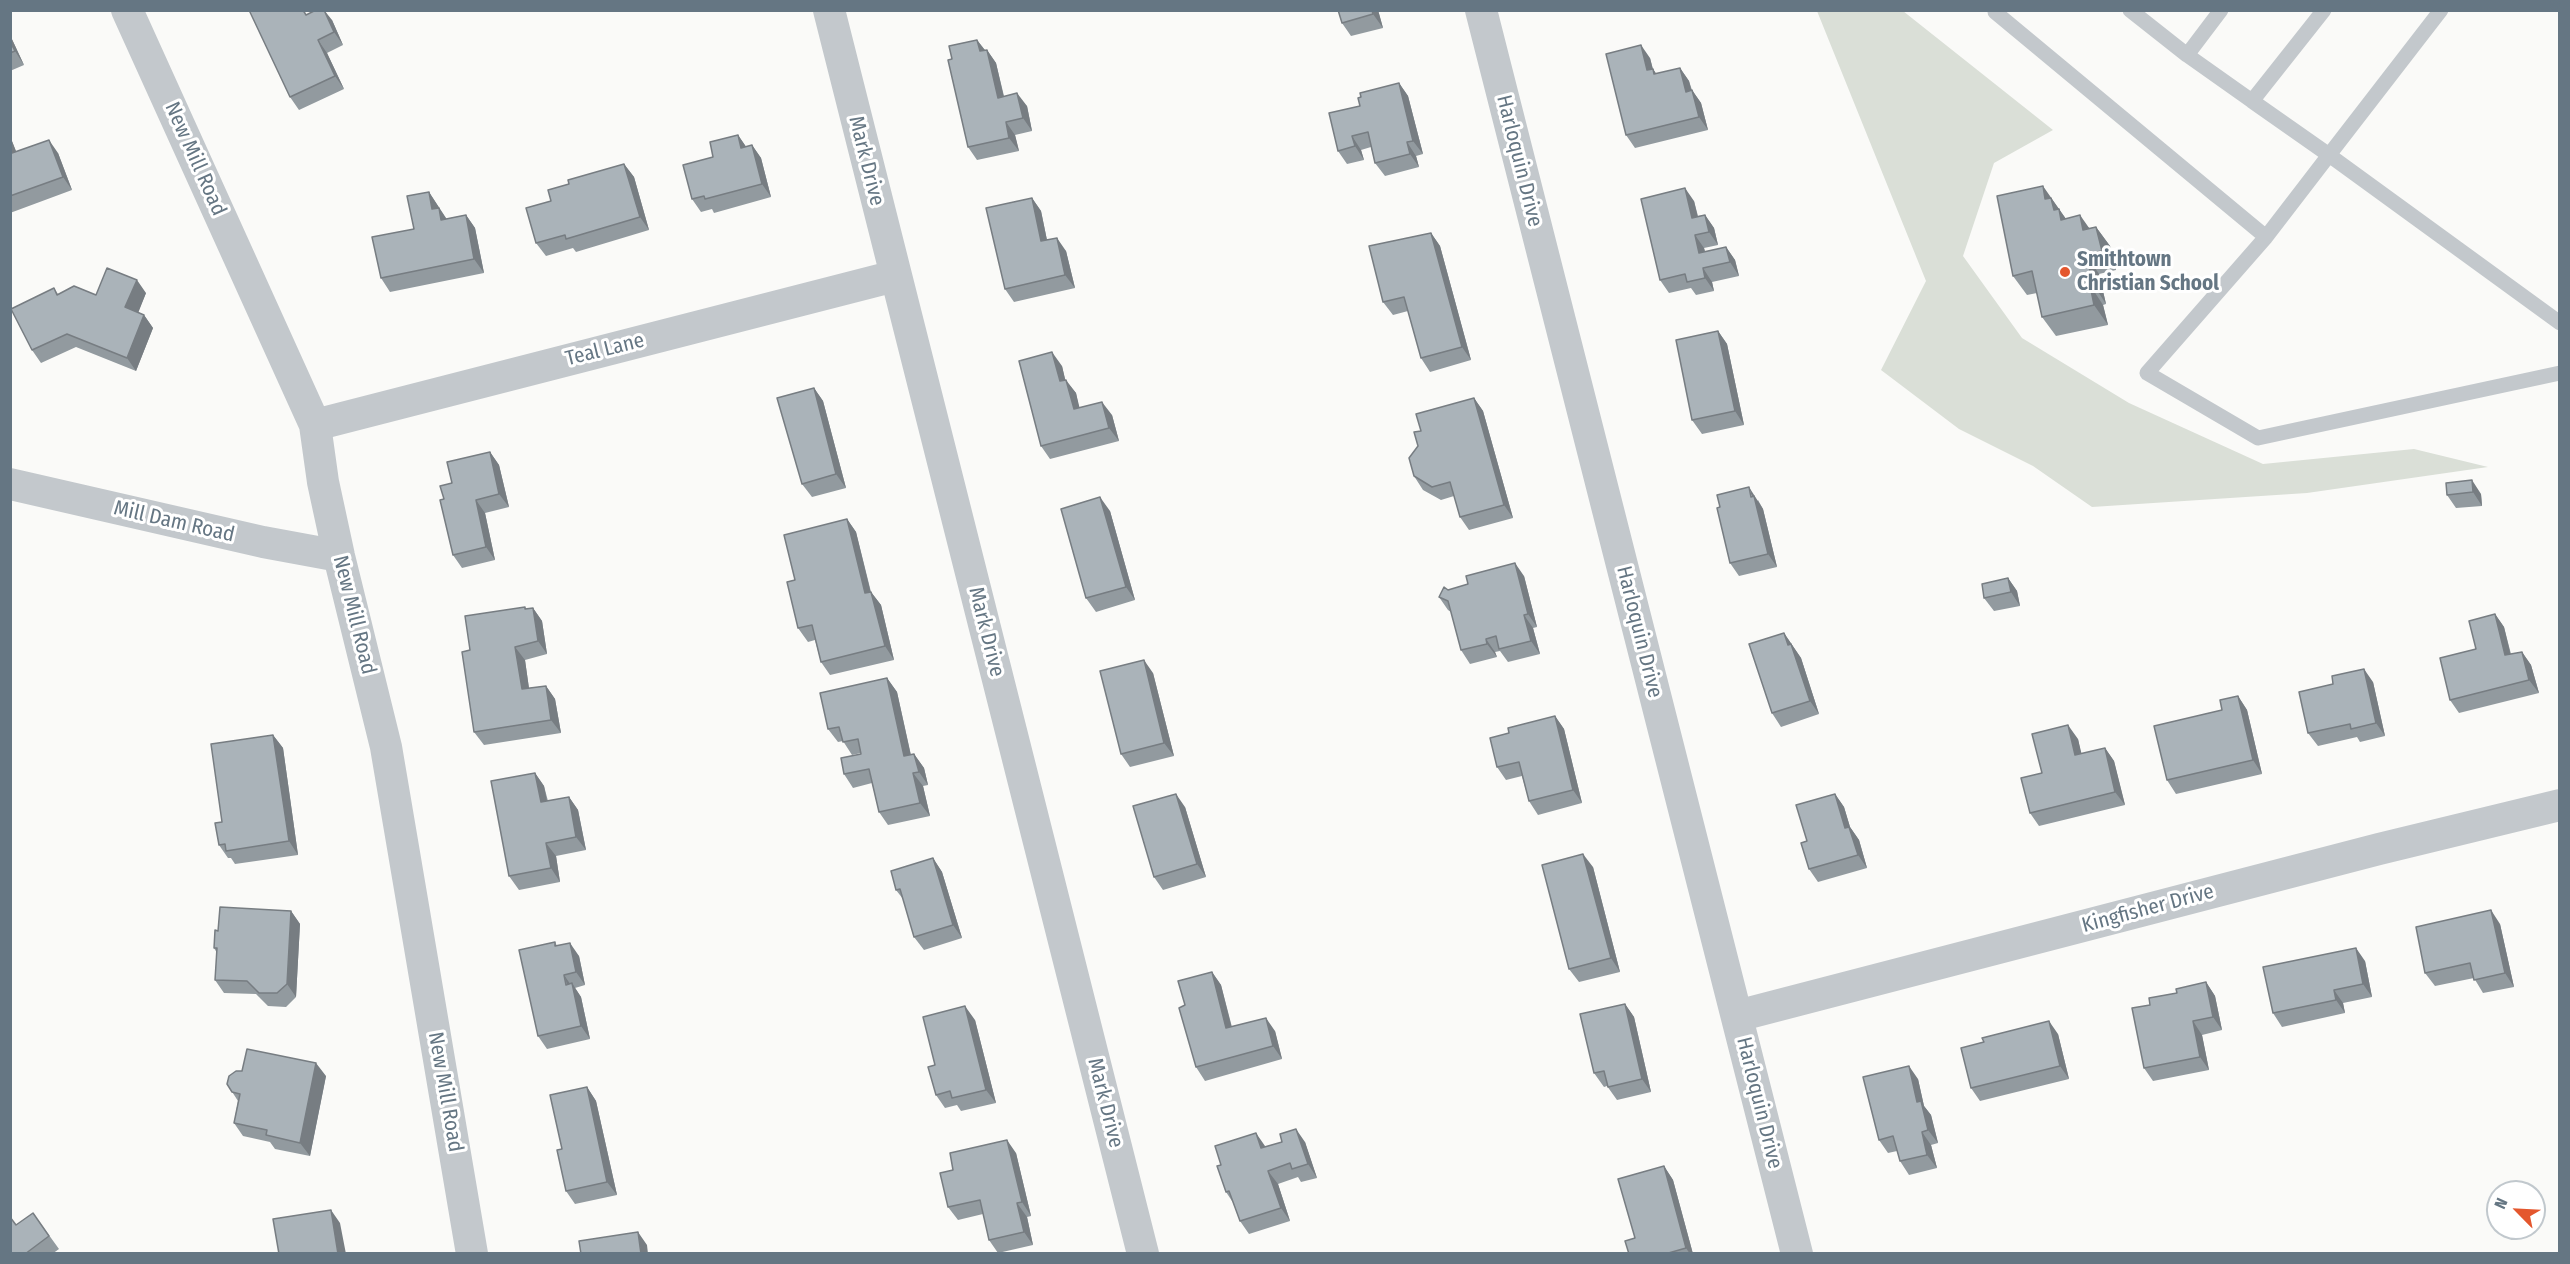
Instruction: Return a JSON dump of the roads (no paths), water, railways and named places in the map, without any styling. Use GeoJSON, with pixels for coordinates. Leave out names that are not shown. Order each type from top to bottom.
{"type":"FeatureCollection","features":[{"type":"Feature","properties":{"kind":"street","name":"New Mill Road"},"geometry":{"type":"LineString","coordinates":[[127,10],[315,424],[323,482],[339,556],[386,747],[472,1254]]}},
{"type":"Feature","properties":{"kind":"street","name":"Mark Drive"},"geometry":{"type":"LineString","coordinates":[[829,10],[1143,1254]]}},
{"type":"Feature","properties":{"kind":"street","name":"Harloquin Drive"},"geometry":{"type":"LineString","coordinates":[[1481,10],[1797,1254]]}},
{"type":"Feature","properties":{"kind":"street","name":"Teal Lane"},"geometry":{"type":"LineString","coordinates":[[315,424],[895,276]]}},
{"type":"Feature","properties":{"kind":"street","name":"Mill Dam Road"},"geometry":{"type":"LineString","coordinates":[[10,484],[263,543],[339,556]]}},
{"type":"Feature","properties":{"kind":"street","name":"Kingfisher Drive"},"geometry":{"type":"LineString","coordinates":[[1737,1016],[2379,849],[2559,805]]}},
{"type":"Feature","properties":{"kind":"lane"},"geometry":{"type":"LineString","coordinates":[[1996,10],[1995,12],[2266,237]]}},
{"type":"Feature","properties":{"kind":"lane"},"geometry":{"type":"LineString","coordinates":[[2130,10],[2187,55],[2329,155],[2559,323]]}},
{"type":"Feature","properties":{"kind":"lane"},"geometry":{"type":"LineString","coordinates":[[2187,55],[2221,10]]}},
{"type":"Feature","properties":{"kind":"lane"},"geometry":{"type":"LineString","coordinates":[[2252,101],[2324,10]]}},
{"type":"Feature","properties":{"kind":"lane"},"geometry":{"type":"LineString","coordinates":[[2441,10],[2266,237],[2147,373],[2258,438],[2559,373]]}},
{"type":"Feature","properties":{"kind":"place","name":"Smithtown Christian School"},"geometry":{"type":"Point","coordinates":[2065,272]}}]}
